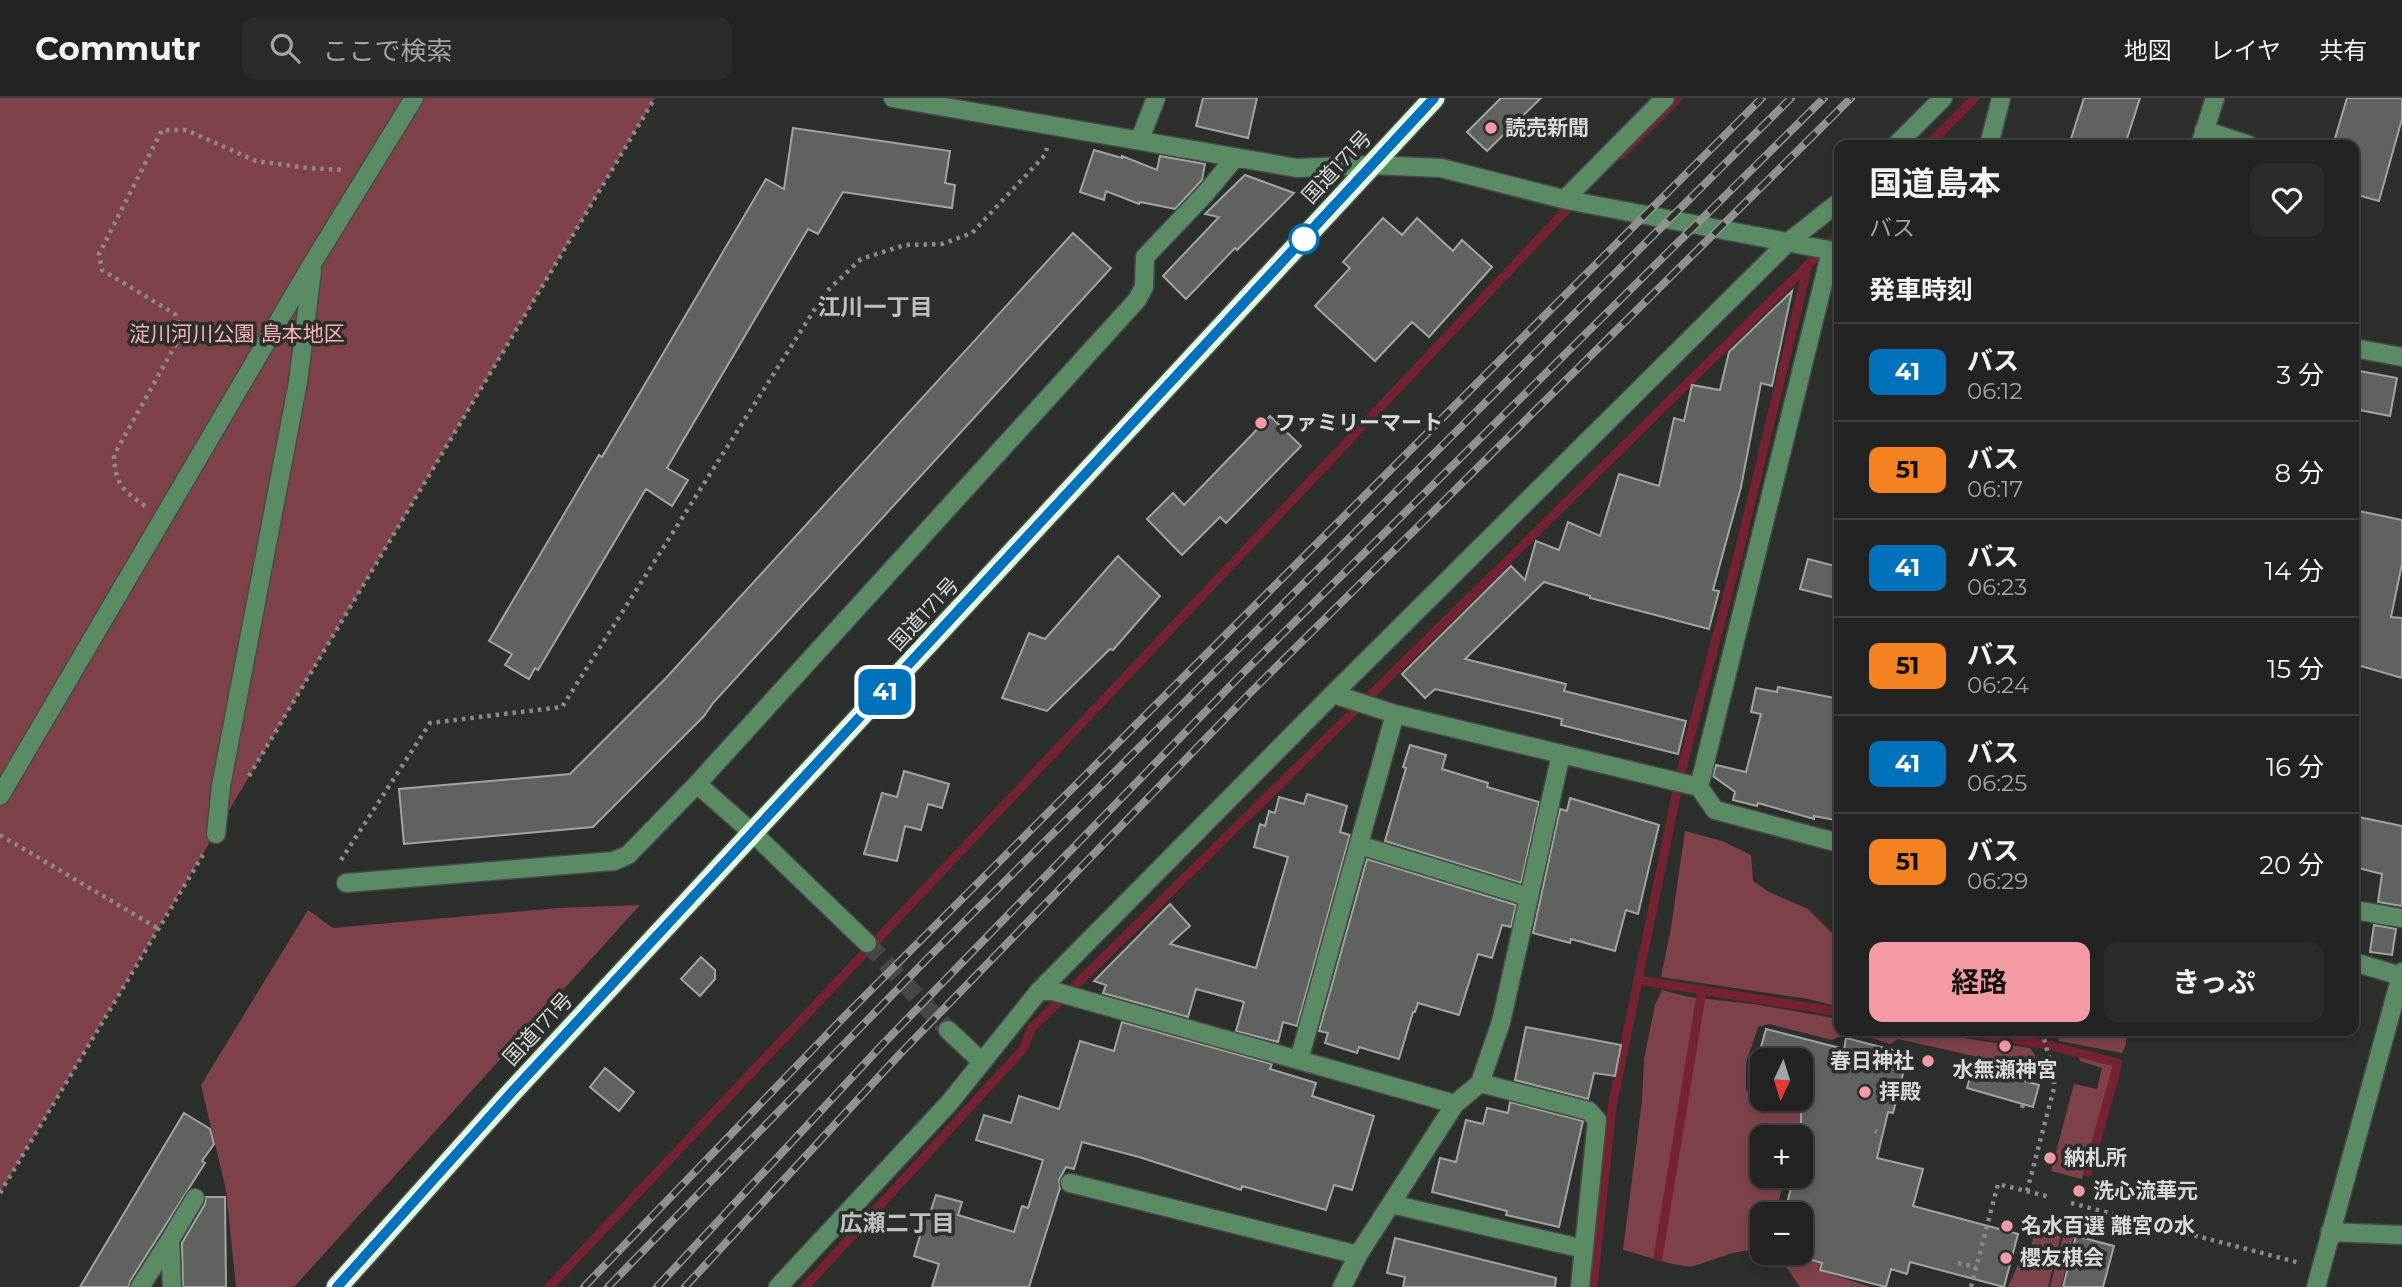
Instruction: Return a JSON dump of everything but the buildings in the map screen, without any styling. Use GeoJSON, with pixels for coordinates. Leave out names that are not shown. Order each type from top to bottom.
{"type":"FeatureCollection","features":[{"type":"Feature","properties":{"kind":"highway","name":"国道171号"},"geometry":{"type":"LineString","coordinates":[[337,1287],[511,1093],[1434,98]]}},
{"type":"Feature","properties":{"kind":"street"},"geometry":{"type":"LineString","coordinates":[[0,796],[313,264],[414,98]]}},
{"type":"Feature","properties":{"kind":"street"},"geometry":{"type":"LineString","coordinates":[[893,98],[1297,168],[1373,165],[1441,168],[1566,200],[1834,252]]}},
{"type":"Feature","properties":{"kind":"street"},"geometry":{"type":"LineString","coordinates":[[1140,139],[1156,98]]}},
{"type":"Feature","properties":{"kind":"street"},"geometry":{"type":"LineString","coordinates":[[1566,200],[1665,98]]}},
{"type":"Feature","properties":{"kind":"street"},"geometry":{"type":"LineString","coordinates":[[1901,140],[1944,98]]}},
{"type":"Feature","properties":{"kind":"street"},"geometry":{"type":"LineString","coordinates":[[1990,140],[2001,98]]}},
{"type":"Feature","properties":{"kind":"street"},"geometry":{"type":"LineString","coordinates":[[2202,138],[2215,98]]}},
{"type":"Feature","properties":{"kind":"street"},"geometry":{"type":"LineString","coordinates":[[346,883],[614,861],[628,855],[697,784],[1137,300],[1144,286],[1145,257],[1205,195],[1235,158]]}},
{"type":"Feature","properties":{"kind":"street"},"geometry":{"type":"LineString","coordinates":[[778,1287],[950,1102],[981,1061],[1046,991],[1333,694],[1787,243],[1834,206]]}},
{"type":"Feature","properties":{"kind":"street"},"geometry":{"type":"LineString","coordinates":[[1699,787],[1834,256]]}},
{"type":"Feature","properties":{"kind":"street"},"geometry":{"type":"LineString","coordinates":[[216,834],[221,786],[298,382],[313,264]]}},
{"type":"Feature","properties":{"kind":"street"},"geometry":{"type":"LineString","coordinates":[[2359,349],[2402,357]]}},
{"type":"Feature","properties":{"kind":"street"},"geometry":{"type":"LineString","coordinates":[[1333,694],[1395,714],[1699,787],[1715,810],[1834,842]]}},
{"type":"Feature","properties":{"kind":"street"},"geometry":{"type":"LineString","coordinates":[[1298,1060],[1395,714]]}},
{"type":"Feature","properties":{"kind":"street"},"geometry":{"type":"LineString","coordinates":[[1342,1287],[1359,1255],[1455,1104],[1480,1083],[1501,1022],[1561,754]]}},
{"type":"Feature","properties":{"kind":"street"},"geometry":{"type":"LineString","coordinates":[[697,784],[754,834],[867,943]]}},
{"type":"Feature","properties":{"kind":"street"},"geometry":{"type":"LineString","coordinates":[[1359,845],[1529,897]]}},
{"type":"Feature","properties":{"kind":"street"},"geometry":{"type":"LineString","coordinates":[[2359,911],[2402,918]]}},
{"type":"Feature","properties":{"kind":"street"},"geometry":{"type":"LineString","coordinates":[[2316,1287],[2402,974],[2359,963]]}},
{"type":"Feature","properties":{"kind":"street"},"geometry":{"type":"LineString","coordinates":[[1046,991],[1455,1104]]}},
{"type":"Feature","properties":{"kind":"street"},"geometry":{"type":"LineString","coordinates":[[948,1030],[981,1061]]}},
{"type":"Feature","properties":{"kind":"street"},"geometry":{"type":"LineString","coordinates":[[1480,1083],[1590,1111],[1597,1120],[1580,1287]]}},
{"type":"Feature","properties":{"kind":"street"},"geometry":{"type":"LineString","coordinates":[[1070,1183],[1359,1255]]}},
{"type":"Feature","properties":{"kind":"street"},"geometry":{"type":"LineString","coordinates":[[140,1287],[195,1198]]}},
{"type":"Feature","properties":{"kind":"street"},"geometry":{"type":"LineString","coordinates":[[1391,1204],[1584,1249]]}},
{"type":"Feature","properties":{"kind":"street"},"geometry":{"type":"LineString","coordinates":[[2330,1232],[2402,1235]]}},
{"type":"Feature","properties":{"kind":"street"},"geometry":{"type":"LineString","coordinates":[[170,1240],[172,1287]]}},
{"type":"Feature","properties":{"kind":"path"},"geometry":{"type":"LineString","coordinates":[[245,784],[655,98]]}},
{"type":"Feature","properties":{"kind":"path"},"geometry":{"type":"LineString","coordinates":[[346,883],[331,877],[430,723],[562,707],[825,293],[861,259],[905,245],[942,244],[972,233],[1045,155],[1053,126]]}},
{"type":"Feature","properties":{"kind":"path"},"geometry":{"type":"LineString","coordinates":[[162,519],[133,498],[115,477],[114,455],[182,333],[174,314],[102,271],[99,254],[162,130],[187,130],[256,161],[308,168],[369,171]]}},
{"type":"Feature","properties":{"kind":"path"},"geometry":{"type":"LineString","coordinates":[[0,1194],[216,834]]}},
{"type":"Feature","properties":{"kind":"path"},"geometry":{"type":"LineString","coordinates":[[0,835],[159,929]]}},
{"type":"Feature","properties":{"kind":"path"},"geometry":{"type":"LineString","coordinates":[[2027,1191],[2054,1088],[2043,1036]]}},
{"type":"Feature","properties":{"kind":"path"},"geometry":{"type":"LineString","coordinates":[[1971,1287],[1998,1184],[2050,1198]]}},
{"type":"Feature","properties":{"kind":"path"},"geometry":{"type":"LineString","coordinates":[[2071,1203],[2321,1268]]}},
{"type":"Feature","properties":{"kind":"path"},"geometry":{"type":"LineString","coordinates":[[1958,1263],[1976,1267]]}},
{"type":"Feature","properties":{"kind":"green space","name":"淀川河川公園 島本地区"},"geometry":{"type":"Polygon","coordinates":[[[0,98],[655,98],[0,1193],[0,98]]]}},
{"type":"Feature","properties":{"kind":"green space"},"geometry":{"type":"Polygon","coordinates":[[[1685,831],[1722,841],[1751,855],[1753,881],[1769,892],[1808,909],[1834,935],[1834,1006],[1809,999],[1661,977],[1685,831]]]}},
{"type":"Feature","properties":{"kind":"green space"},"geometry":{"type":"Polygon","coordinates":[[[640,905],[294,1287],[236,1287],[226,1190],[201,1085],[308,910],[333,928],[558,908],[640,905]]]}},
{"type":"Feature","properties":{"kind":"green space"},"geometry":{"type":"Polygon","coordinates":[[[1662,990],[1689,997],[1753,1004],[1834,1018],[1834,1036],[1840,1036],[1832,1040],[1769,1024],[1758,1027],[1750,1048],[1746,1063],[1746,1090],[1750,1092],[1750,1111],[1802,1111],[1803,1125],[1750,1125],[1750,1188],[1784,1188],[1778,1202],[1750,1202],[1750,1250],[1687,1266],[1623,1250],[1642,1101],[1644,1059],[1655,1005],[1662,990]]]}},
{"type":"Feature","properties":{"kind":"green space"},"geometry":{"type":"Polygon","coordinates":[[[1866,1036],[1950,1036],[2030,1048],[2035,1055],[2036,1070],[1898,1039],[1890,1044],[1866,1036]]]}},
{"type":"Feature","properties":{"kind":"green space"},"geometry":{"type":"Polygon","coordinates":[[[2058,1036],[2127,1036],[2122,1053],[2059,1041],[2058,1036]]]}},
{"type":"Feature","properties":{"kind":"green space"},"geometry":{"type":"Polygon","coordinates":[[[2079,1058],[2113,1065],[2113,1071],[2082,1179],[2051,1171],[2074,1084],[2097,1089],[2102,1068],[2080,1061],[2079,1058]]]}},
{"type":"Feature","properties":{"kind":"green space"},"geometry":{"type":"Polygon","coordinates":[[[2038,1220],[2063,1227],[2048,1287],[2008,1287],[2018,1265],[2026,1266],[2038,1220]]]}},
{"type":"Feature","properties":{"kind":"green space"},"geometry":{"type":"Polygon","coordinates":[[[2065,1229],[2073,1231],[2074,1236],[2061,1287],[2050,1287],[2065,1229]]]}},
{"type":"Feature","properties":{"kind":"green space"},"geometry":{"type":"Polygon","coordinates":[[[1813,1262],[1820,1264],[1818,1270],[1871,1287],[1800,1287],[1785,1265],[1813,1265],[1813,1262]]]}},
{"type":"Feature","properties":{"kind":"waterway"},"geometry":{"type":"LineString","coordinates":[[1621,155],[1678,98]]}},
{"type":"Feature","properties":{"kind":"waterway"},"geometry":{"type":"LineString","coordinates":[[1933,140],[1975,98]]}},
{"type":"Feature","properties":{"kind":"waterway"},"geometry":{"type":"LineString","coordinates":[[549,1287],[1574,202]]}},
{"type":"Feature","properties":{"kind":"waterway"},"geometry":{"type":"LineString","coordinates":[[1831,242],[1834,239]]}},
{"type":"Feature","properties":{"kind":"waterway"},"geometry":{"type":"LineString","coordinates":[[805,1287],[1024,1048],[1031,1029],[1817,256]]}},
{"type":"Feature","properties":{"kind":"waterway"},"geometry":{"type":"LineString","coordinates":[[1593,1287],[1612,1107],[1674,805],[1737,560],[1808,265]]}},
{"type":"Feature","properties":{"kind":"waterway"},"geometry":{"type":"LineString","coordinates":[[1638,980],[1834,1011]]}},
{"type":"Feature","properties":{"kind":"waterway"},"geometry":{"type":"LineString","coordinates":[[1658,1257],[1702,990]]}},
{"type":"Feature","properties":{"kind":"waterway"},"geometry":{"type":"LineString","coordinates":[[1990,1036],[2044,1044],[2118,1063],[2088,1172]]}},
{"type":"Feature","properties":{"kind":"tunnel"},"geometry":{"type":"LineString","coordinates":[[867,943],[948,1030]]}},
{"type":"Feature","properties":{"kind":"railway"},"geometry":{"type":"LineString","coordinates":[[584,1287],[841,1020],[1762,98]]}},
{"type":"Feature","properties":{"kind":"railway"},"geometry":{"type":"LineString","coordinates":[[608,1287],[928,958],[1791,98]]}},
{"type":"Feature","properties":{"kind":"railway"},"geometry":{"type":"LineString","coordinates":[[657,1287],[882,1045],[1237,679],[1824,98]]}},
{"type":"Feature","properties":{"kind":"railway"},"geometry":{"type":"LineString","coordinates":[[685,1287],[898,1056],[1250,693],[1851,98]]}},
{"type":"Feature","properties":{"kind":"bus line","name":"41"},"geometry":{"type":"LineString","coordinates":[[337,1287],[511,1093],[1434,98]]}},
{"type":"Feature","properties":{"kind":"place","name":"読売新聞"},"geometry":{"type":"Point","coordinates":[1491,128]}},
{"type":"Feature","properties":{"kind":"place","name":"ファミリーマート"},"geometry":{"type":"Point","coordinates":[1261,423]}},
{"type":"Feature","properties":{"kind":"place","name":"水無瀬神宮"},"geometry":{"type":"Point","coordinates":[2005,1046]}},
{"type":"Feature","properties":{"kind":"place","name":"春日神社"},"geometry":{"type":"Point","coordinates":[1928,1061]}},
{"type":"Feature","properties":{"kind":"place","name":"拝殿"},"geometry":{"type":"Point","coordinates":[1865,1092]}},
{"type":"Feature","properties":{"kind":"place","name":"納札所"},"geometry":{"type":"Point","coordinates":[2050,1158]}},
{"type":"Feature","properties":{"kind":"place","name":"洗心流華元"},"geometry":{"type":"Point","coordinates":[2079,1191]}},
{"type":"Feature","properties":{"kind":"place","name":"名水百選 離宮の水"},"geometry":{"type":"Point","coordinates":[2007,1226]}},
{"type":"Feature","properties":{"kind":"place","name":"櫻友棋会"},"geometry":{"type":"Point","coordinates":[2006,1258]}},
{"type":"Feature","properties":{"kind":"district","name":"江川一丁目"},"geometry":{"type":"Point","coordinates":[875,307]}},
{"type":"Feature","properties":{"kind":"district","name":"広瀬二丁目"},"geometry":{"type":"Point","coordinates":[897,1223]}}]}
